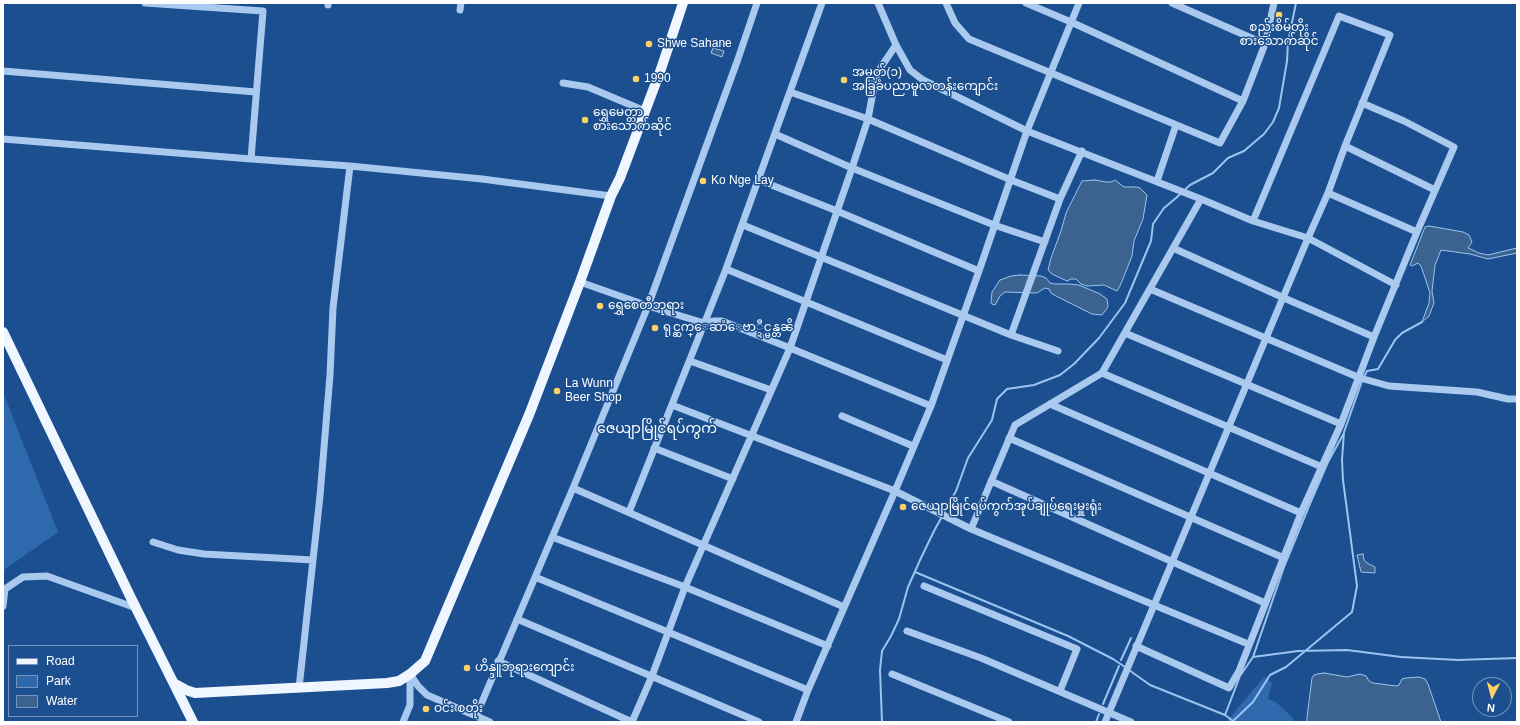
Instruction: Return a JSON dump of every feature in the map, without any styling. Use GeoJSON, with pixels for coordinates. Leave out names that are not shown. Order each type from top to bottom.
{"type":"FeatureCollection","features":[{"type":"Feature","properties":{"kind":"main road"},"geometry":{"type":"LineString","coordinates":[[175,684],[195,693],[387,683],[399,680],[410,674],[425,661],[529,415],[611,196],[620,178],[683,3]]}},
{"type":"Feature","properties":{"kind":"main road"},"geometry":{"type":"LineString","coordinates":[[3,332],[136,608],[193,722]]}},
{"type":"Feature","properties":{"kind":"street"},"geometry":{"type":"LineString","coordinates":[[145,3],[263,11],[251,160]]}},
{"type":"Feature","properties":{"kind":"street"},"geometry":{"type":"LineString","coordinates":[[476,716],[573,488],[648,306],[727,91],[757,3]]}},
{"type":"Feature","properties":{"kind":"street"},"geometry":{"type":"LineString","coordinates":[[629,512],[743,225],[822,3]]}},
{"type":"Feature","properties":{"kind":"street"},"geometry":{"type":"LineString","coordinates":[[878,3],[896,45],[910,70],[923,80],[1027,131],[1158,181],[1253,221],[1308,238],[1396,285]]}},
{"type":"Feature","properties":{"kind":"street"},"geometry":{"type":"LineString","coordinates":[[946,3],[955,23],[969,39],[1220,143],[1243,101],[1265,44],[1274,3]]}},
{"type":"Feature","properties":{"kind":"street"},"geometry":{"type":"LineString","coordinates":[[1026,3],[1071,22],[1243,101]]}},
{"type":"Feature","properties":{"kind":"street"},"geometry":{"type":"LineString","coordinates":[[796,722],[808,690],[895,491],[930,406],[979,271],[1027,131],[1079,3]]}},
{"type":"Feature","properties":{"kind":"street"},"geometry":{"type":"LineString","coordinates":[[1172,3],[1265,44]]}},
{"type":"Feature","properties":{"kind":"street"},"geometry":{"type":"LineString","coordinates":[[1105,722],[1308,238],[1328,194],[1345,146],[1390,35],[1340,16],[1253,221]]}},
{"type":"Feature","properties":{"kind":"street"},"geometry":{"type":"LineString","coordinates":[[498,662],[632,722],[652,676],[685,587],[790,348],[868,119],[874,81],[881,67],[896,45]]}},
{"type":"Feature","properties":{"kind":"street"},"geometry":{"type":"LineString","coordinates":[[3,71],[256,92]]}},
{"type":"Feature","properties":{"kind":"street"},"geometry":{"type":"LineString","coordinates":[[563,83],[588,87],[645,111]]}},
{"type":"Feature","properties":{"kind":"street"},"geometry":{"type":"LineString","coordinates":[[790,92],[868,119],[1011,180],[1060,199]]}},
{"type":"Feature","properties":{"kind":"street"},"geometry":{"type":"LineString","coordinates":[[1136,646],[1229,688],[1238,671],[1266,603],[1301,513],[1341,424],[1360,378],[1374,337],[1417,232],[1454,148],[1404,121],[1362,103]]}},
{"type":"Feature","properties":{"kind":"street"},"geometry":{"type":"LineString","coordinates":[[1158,181],[1176,125]]}},
{"type":"Feature","properties":{"kind":"street"},"geometry":{"type":"LineString","coordinates":[[775,134],[852,168],[994,225],[1045,242]]}},
{"type":"Feature","properties":{"kind":"street"},"geometry":{"type":"LineString","coordinates":[[3,139],[251,160],[350,166],[482,179],[611,196]]}},
{"type":"Feature","properties":{"kind":"street"},"geometry":{"type":"LineString","coordinates":[[1345,146],[1435,190]]}},
{"type":"Feature","properties":{"kind":"street"},"geometry":{"type":"LineString","coordinates":[[1011,335],[1060,199],[1082,151]]}},
{"type":"Feature","properties":{"kind":"street"},"geometry":{"type":"LineString","coordinates":[[299,688],[320,496],[330,375],[333,308],[350,166]]}},
{"type":"Feature","properties":{"kind":"street"},"geometry":{"type":"LineString","coordinates":[[759,180],[979,271]]}},
{"type":"Feature","properties":{"kind":"street"},"geometry":{"type":"LineString","coordinates":[[1328,194],[1417,232]]}},
{"type":"Feature","properties":{"kind":"street"},"geometry":{"type":"LineString","coordinates":[[971,529],[1015,425],[1102,373],[1201,199]]}},
{"type":"Feature","properties":{"kind":"street"},"geometry":{"type":"LineString","coordinates":[[743,225],[963,316],[1011,335],[1058,351]]}},
{"type":"Feature","properties":{"kind":"street"},"geometry":{"type":"LineString","coordinates":[[1173,248],[1374,337]]}},
{"type":"Feature","properties":{"kind":"street"},"geometry":{"type":"LineString","coordinates":[[726,269],[947,360]]}},
{"type":"Feature","properties":{"kind":"street"},"geometry":{"type":"LineString","coordinates":[[580,282],[648,306],[704,323],[722,321],[930,406]]}},
{"type":"Feature","properties":{"kind":"street"},"geometry":{"type":"LineString","coordinates":[[1150,289],[1360,378],[1390,386],[1477,392],[1508,399],[1517,399]]}},
{"type":"Feature","properties":{"kind":"street"},"geometry":{"type":"LineString","coordinates":[[1125,333],[1341,424]]}},
{"type":"Feature","properties":{"kind":"street"},"geometry":{"type":"LineString","coordinates":[[690,361],[772,390]]}},
{"type":"Feature","properties":{"kind":"street"},"geometry":{"type":"LineString","coordinates":[[1102,373],[1322,468]]}},
{"type":"Feature","properties":{"kind":"street"},"geometry":{"type":"LineString","coordinates":[[1050,404],[1301,513]]}},
{"type":"Feature","properties":{"kind":"street"},"geometry":{"type":"LineString","coordinates":[[672,405],[895,491],[971,529],[1248,644]]}},
{"type":"Feature","properties":{"kind":"street"},"geometry":{"type":"LineString","coordinates":[[842,416],[914,446]]}},
{"type":"Feature","properties":{"kind":"street"},"geometry":{"type":"LineString","coordinates":[[1009,438],[1284,558]]}},
{"type":"Feature","properties":{"kind":"street"},"geometry":{"type":"LineString","coordinates":[[654,448],[733,479]]}},
{"type":"Feature","properties":{"kind":"street"},"geometry":{"type":"LineString","coordinates":[[991,481],[1266,603]]}},
{"type":"Feature","properties":{"kind":"street"},"geometry":{"type":"LineString","coordinates":[[573,488],[704,544],[844,607]]}},
{"type":"Feature","properties":{"kind":"street"},"geometry":{"type":"LineString","coordinates":[[552,536],[685,587],[828,646]]}},
{"type":"Feature","properties":{"kind":"street"},"geometry":{"type":"LineString","coordinates":[[153,542],[178,550],[204,554],[313,560]]}},
{"type":"Feature","properties":{"kind":"street"},"geometry":{"type":"LineString","coordinates":[[3,606],[5,589],[23,577],[47,576],[136,608]]}},
{"type":"Feature","properties":{"kind":"street"},"geometry":{"type":"LineString","coordinates":[[535,577],[808,690]]}},
{"type":"Feature","properties":{"kind":"street"},"geometry":{"type":"LineString","coordinates":[[924,586],[1077,649],[1060,691]]}},
{"type":"Feature","properties":{"kind":"street"},"geometry":{"type":"LineString","coordinates":[[517,619],[759,722]]}},
{"type":"Feature","properties":{"kind":"street"},"geometry":{"type":"LineString","coordinates":[[907,631],[981,658],[1132,722]]}},
{"type":"Feature","properties":{"kind":"street"},"geometry":{"type":"LineString","coordinates":[[410,674],[418,686],[427,695],[490,722]]}},
{"type":"Feature","properties":{"kind":"street"},"geometry":{"type":"LineString","coordinates":[[403,722],[410,705],[410,674]]}},
{"type":"Feature","properties":{"kind":"street"},"geometry":{"type":"LineString","coordinates":[[892,674],[1009,722]]}},
{"type":"Feature","properties":{"kind":"green space"},"geometry":{"type":"Polygon","coordinates":[[[3,392],[58,532],[4,570],[3,573],[3,392]]]}},
{"type":"Feature","properties":{"kind":"green space"},"geometry":{"type":"Polygon","coordinates":[[[1265,676],[1272,683],[1268,699],[1276,702],[1293,718],[1294,722],[1226,722],[1265,676]]]}},
{"type":"Feature","properties":{"kind":"water"},"geometry":{"type":"Polygon","coordinates":[[[713,48],[724,51],[722,57],[711,53],[713,48]]]}},
{"type":"Feature","properties":{"kind":"water"},"geometry":{"type":"Polygon","coordinates":[[[1095,180],[1111,182],[1115,180],[1124,187],[1140,188],[1147,195],[1143,219],[1134,241],[1132,256],[1117,291],[1104,285],[1087,286],[1081,284],[1076,279],[1067,281],[1052,274],[1048,270],[1066,213],[1082,181],[1095,180]]]}},
{"type":"Feature","properties":{"kind":"water"},"geometry":{"type":"Polygon","coordinates":[[[1429,226],[1463,232],[1469,235],[1472,242],[1468,248],[1479,253],[1488,255],[1517,248],[1517,253],[1488,259],[1470,254],[1441,250],[1435,265],[1432,291],[1434,303],[1429,316],[1422,322],[1429,303],[1430,293],[1421,266],[1418,263],[1412,266],[1410,265],[1425,227],[1429,226]]]}},
{"type":"Feature","properties":{"kind":"water"},"geometry":{"type":"Polygon","coordinates":[[[1011,276],[1041,276],[1046,278],[1050,283],[1055,284],[1079,285],[1100,294],[1107,299],[1108,307],[1102,315],[1092,314],[1056,296],[1051,293],[1049,289],[1045,288],[1037,293],[1005,292],[1000,296],[995,305],[992,304],[992,292],[1000,280],[1011,276]]]}},
{"type":"Feature","properties":{"kind":"water"},"geometry":{"type":"Polygon","coordinates":[[[1363,554],[1364,560],[1375,567],[1375,573],[1361,572],[1357,555],[1363,554]]]}},
{"type":"Feature","properties":{"kind":"water"},"geometry":{"type":"Polygon","coordinates":[[[1324,673],[1347,677],[1360,674],[1366,676],[1369,681],[1373,683],[1396,686],[1399,685],[1402,679],[1406,678],[1419,677],[1425,679],[1441,722],[1307,722],[1312,678],[1314,675],[1324,673]]]}},
{"type":"Feature","properties":{"kind":"waterway"},"geometry":{"type":"LineString","coordinates":[[882,722],[880,670],[882,651],[899,619],[908,587],[934,531],[956,491],[968,458],[992,420],[997,399],[1007,389],[1034,385],[1060,375],[1074,364],[1099,338],[1125,303],[1151,241],[1153,224],[1164,208],[1190,185],[1213,173],[1228,158],[1244,151],[1264,134],[1273,122],[1279,108],[1287,61],[1288,42],[1296,3]]}},
{"type":"Feature","properties":{"kind":"waterway"},"geometry":{"type":"LineString","coordinates":[[1364,377],[1367,371],[1378,369],[1395,340],[1402,333],[1422,322]]}},
{"type":"Feature","properties":{"kind":"waterway"},"geometry":{"type":"LineString","coordinates":[[1233,721],[1253,702],[1270,675],[1286,667],[1352,612],[1357,586],[1343,480],[1342,460],[1344,432],[1362,381]]}},
{"type":"Feature","properties":{"kind":"waterway"},"geometry":{"type":"LineString","coordinates":[[1233,722],[1225,715],[1240,676],[1253,657],[1284,567],[1309,506],[1328,462],[1344,433]]}},
{"type":"Feature","properties":{"kind":"waterway"},"geometry":{"type":"LineString","coordinates":[[915,572],[1068,636],[1113,659],[1125,667]]}},
{"type":"Feature","properties":{"kind":"waterway"},"geometry":{"type":"LineString","coordinates":[[1121,660],[1131,638]]}},
{"type":"Feature","properties":{"kind":"waterway"},"geometry":{"type":"LineString","coordinates":[[1253,657],[1298,651],[1347,650],[1401,657],[1458,660],[1517,658]]}},
{"type":"Feature","properties":{"kind":"waterway"},"geometry":{"type":"LineString","coordinates":[[1103,704],[1119,666]]}},
{"type":"Feature","properties":{"kind":"waterway"},"geometry":{"type":"LineString","coordinates":[[1129,670],[1150,685],[1225,715]]}},
{"type":"Feature","properties":{"kind":"waterway"},"geometry":{"type":"LineString","coordinates":[[1096,722],[1099,714]]}},
{"type":"Feature","properties":{"kind":"place","name":"စည်းစိမ်တိုး စားသောက်ဆိုင်"},"geometry":{"type":"Point","coordinates":[1279,15]}},
{"type":"Feature","properties":{"kind":"place","name":"Shwe Sahane"},"geometry":{"type":"Point","coordinates":[649,44]}},
{"type":"Feature","properties":{"kind":"place","name":"1990"},"geometry":{"type":"Point","coordinates":[636,79]}},
{"type":"Feature","properties":{"kind":"place","name":"အမှတ်(၁) အခြခံပညာမူလတန်းကျောင်း"},"geometry":{"type":"Point","coordinates":[844,80]}},
{"type":"Feature","properties":{"kind":"place","name":"ရွှေမေတ္တာ စားသောက်ဆိုင်"},"geometry":{"type":"Point","coordinates":[585,120]}},
{"type":"Feature","properties":{"kind":"place","name":"Ko Nge Lay"},"geometry":{"type":"Point","coordinates":[703,181]}},
{"type":"Feature","properties":{"kind":"place","name":"ရွှေစေတီဘုရား"},"geometry":{"type":"Point","coordinates":[600,306]}},
{"type":"Feature","properties":{"kind":"place","name":"ရုင္ဆက္ေဆာံေဗာ္ဍဳင္မန္တၼိ"},"geometry":{"type":"Point","coordinates":[655,328]}},
{"type":"Feature","properties":{"kind":"place","name":"La Wunn Beer Shop"},"geometry":{"type":"Point","coordinates":[557,391]}},
{"type":"Feature","properties":{"kind":"place","name":"ဇေယျာမြိုင်ရပ်ကွက်အုပ်ချုပ်ရေးမှူးရုံး"},"geometry":{"type":"Point","coordinates":[903,507]}},
{"type":"Feature","properties":{"kind":"place","name":"ဟိန္ဒူဘုရားကျောင်း"},"geometry":{"type":"Point","coordinates":[467,668]}},
{"type":"Feature","properties":{"kind":"place","name":"ဝင်း စတိုး"},"geometry":{"type":"Point","coordinates":[426,709]}},
{"type":"Feature","properties":{"kind":"district","name":"ဇေယျာမြိုင်ရပ်ကွက်"},"geometry":{"type":"Point","coordinates":[657,429]}}]}
